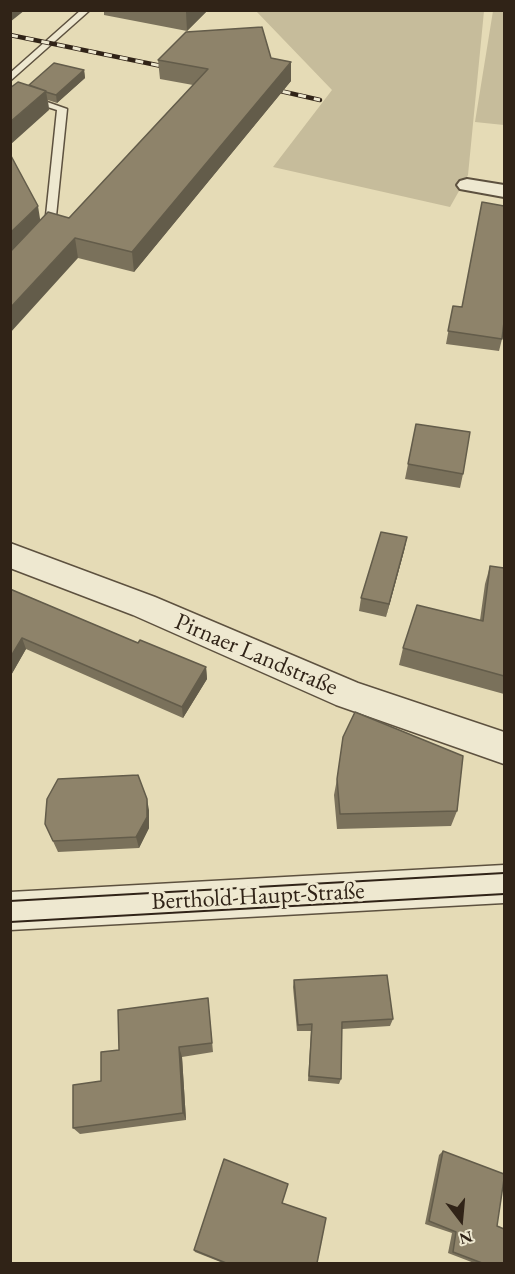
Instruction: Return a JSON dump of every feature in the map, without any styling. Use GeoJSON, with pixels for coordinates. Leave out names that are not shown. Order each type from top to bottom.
{"type":"FeatureCollection","features":[{"type":"Feature","properties":{"kind":"street"},"geometry":{"type":"LineString","coordinates":[[467,185],[504,191]]}},
{"type":"Feature","properties":{"kind":"street","name":"Pirnaer Landstraße"},"geometry":{"type":"LineString","coordinates":[[10,555],[144,606],[348,694],[504,748]]}},
{"type":"Feature","properties":{"kind":"street","name":"Berthold-Haupt-Straße"},"geometry":{"type":"LineString","coordinates":[[10,911],[504,884]]}},
{"type":"Feature","properties":{"kind":"lane"},"geometry":{"type":"LineString","coordinates":[[10,78],[86,10]]}},
{"type":"Feature","properties":{"kind":"lane"},"geometry":{"type":"LineString","coordinates":[[10,92],[62,109],[50,226],[42,234]]}},
{"type":"Feature","properties":{"kind":"shaded area"},"geometry":{"type":"Polygon","coordinates":[[[256,11],[484,11],[468,175],[450,207],[273,167],[332,90],[256,11]]]}},
{"type":"Feature","properties":{"kind":"shaded area"},"geometry":{"type":"Polygon","coordinates":[[[493,11],[504,11],[504,125],[475,122],[493,11]]]}},
{"type":"Feature","properties":{"kind":"building"},"geometry":{"type":"Polygon","coordinates":[[[262,27],[271,58],[291,62],[132,252],[75,238],[10,308],[10,252],[48,212],[69,218],[208,69],[158,60],[186,32],[262,27]]]}},
{"type":"Feature","properties":{"kind":"building"},"geometry":{"type":"Polygon","coordinates":[[[54,63],[84,70],[56,95],[29,85],[54,63]]]}},
{"type":"Feature","properties":{"kind":"building"},"geometry":{"type":"Polygon","coordinates":[[[18,82],[46,91],[10,122],[10,88],[18,82]]]}},
{"type":"Feature","properties":{"kind":"building"},"geometry":{"type":"Polygon","coordinates":[[[10,154],[38,206],[10,233],[10,154]]]}},
{"type":"Feature","properties":{"kind":"building"},"geometry":{"type":"Polygon","coordinates":[[[482,202],[504,206],[502,339],[448,331],[453,306],[462,307],[482,202]]]}},
{"type":"Feature","properties":{"kind":"building"},"geometry":{"type":"Polygon","coordinates":[[[416,424],[470,432],[463,474],[408,464],[416,424]]]}},
{"type":"Feature","properties":{"kind":"building"},"geometry":{"type":"Polygon","coordinates":[[[381,532],[407,537],[389,604],[361,598],[381,532]]]}},
{"type":"Feature","properties":{"kind":"building"},"geometry":{"type":"Polygon","coordinates":[[[490,566],[504,568],[504,676],[403,648],[417,605],[483,621],[490,566]]]}},
{"type":"Feature","properties":{"kind":"building"},"geometry":{"type":"Polygon","coordinates":[[[10,589],[138,643],[140,640],[206,667],[182,707],[22,638],[10,658],[10,589]]]}},
{"type":"Feature","properties":{"kind":"building"},"geometry":{"type":"Polygon","coordinates":[[[355,712],[463,756],[457,811],[340,814],[337,779],[343,737],[355,712]]]}},
{"type":"Feature","properties":{"kind":"building"},"geometry":{"type":"Polygon","coordinates":[[[138,775],[147,799],[147,817],[136,837],[53,841],[45,824],[47,799],[58,779],[138,775]]]}},
{"type":"Feature","properties":{"kind":"building"},"geometry":{"type":"Polygon","coordinates":[[[387,975],[393,1019],[342,1022],[341,1079],[309,1076],[312,1024],[298,1025],[294,980],[387,975]]]}},
{"type":"Feature","properties":{"kind":"building"},"geometry":{"type":"Polygon","coordinates":[[[208,998],[212,1043],[179,1047],[183,1113],[73,1128],[73,1085],[101,1081],[101,1052],[119,1050],[118,1010],[208,998]]]}},
{"type":"Feature","properties":{"kind":"building"},"geometry":{"type":"Polygon","coordinates":[[[443,1151],[504,1174],[497,1226],[504,1229],[504,1263],[482,1263],[453,1252],[456,1232],[429,1221],[443,1151]]]}},
{"type":"Feature","properties":{"kind":"building"},"geometry":{"type":"Polygon","coordinates":[[[224,1159],[288,1184],[282,1203],[326,1218],[317,1263],[226,1263],[194,1250],[224,1159]]]}},
{"type":"Feature","properties":{"kind":"tram line"},"geometry":{"type":"LineString","coordinates":[[10,901],[504,873]]}},
{"type":"Feature","properties":{"kind":"tram line"},"geometry":{"type":"LineString","coordinates":[[10,922],[504,894]]}},
{"type":"Feature","properties":{"kind":"railway"},"geometry":{"type":"LineString","coordinates":[[10,35],[176,69]]}},
{"type":"Feature","properties":{"kind":"railway"},"geometry":{"type":"LineString","coordinates":[[267,88],[320,100]]}}]}
